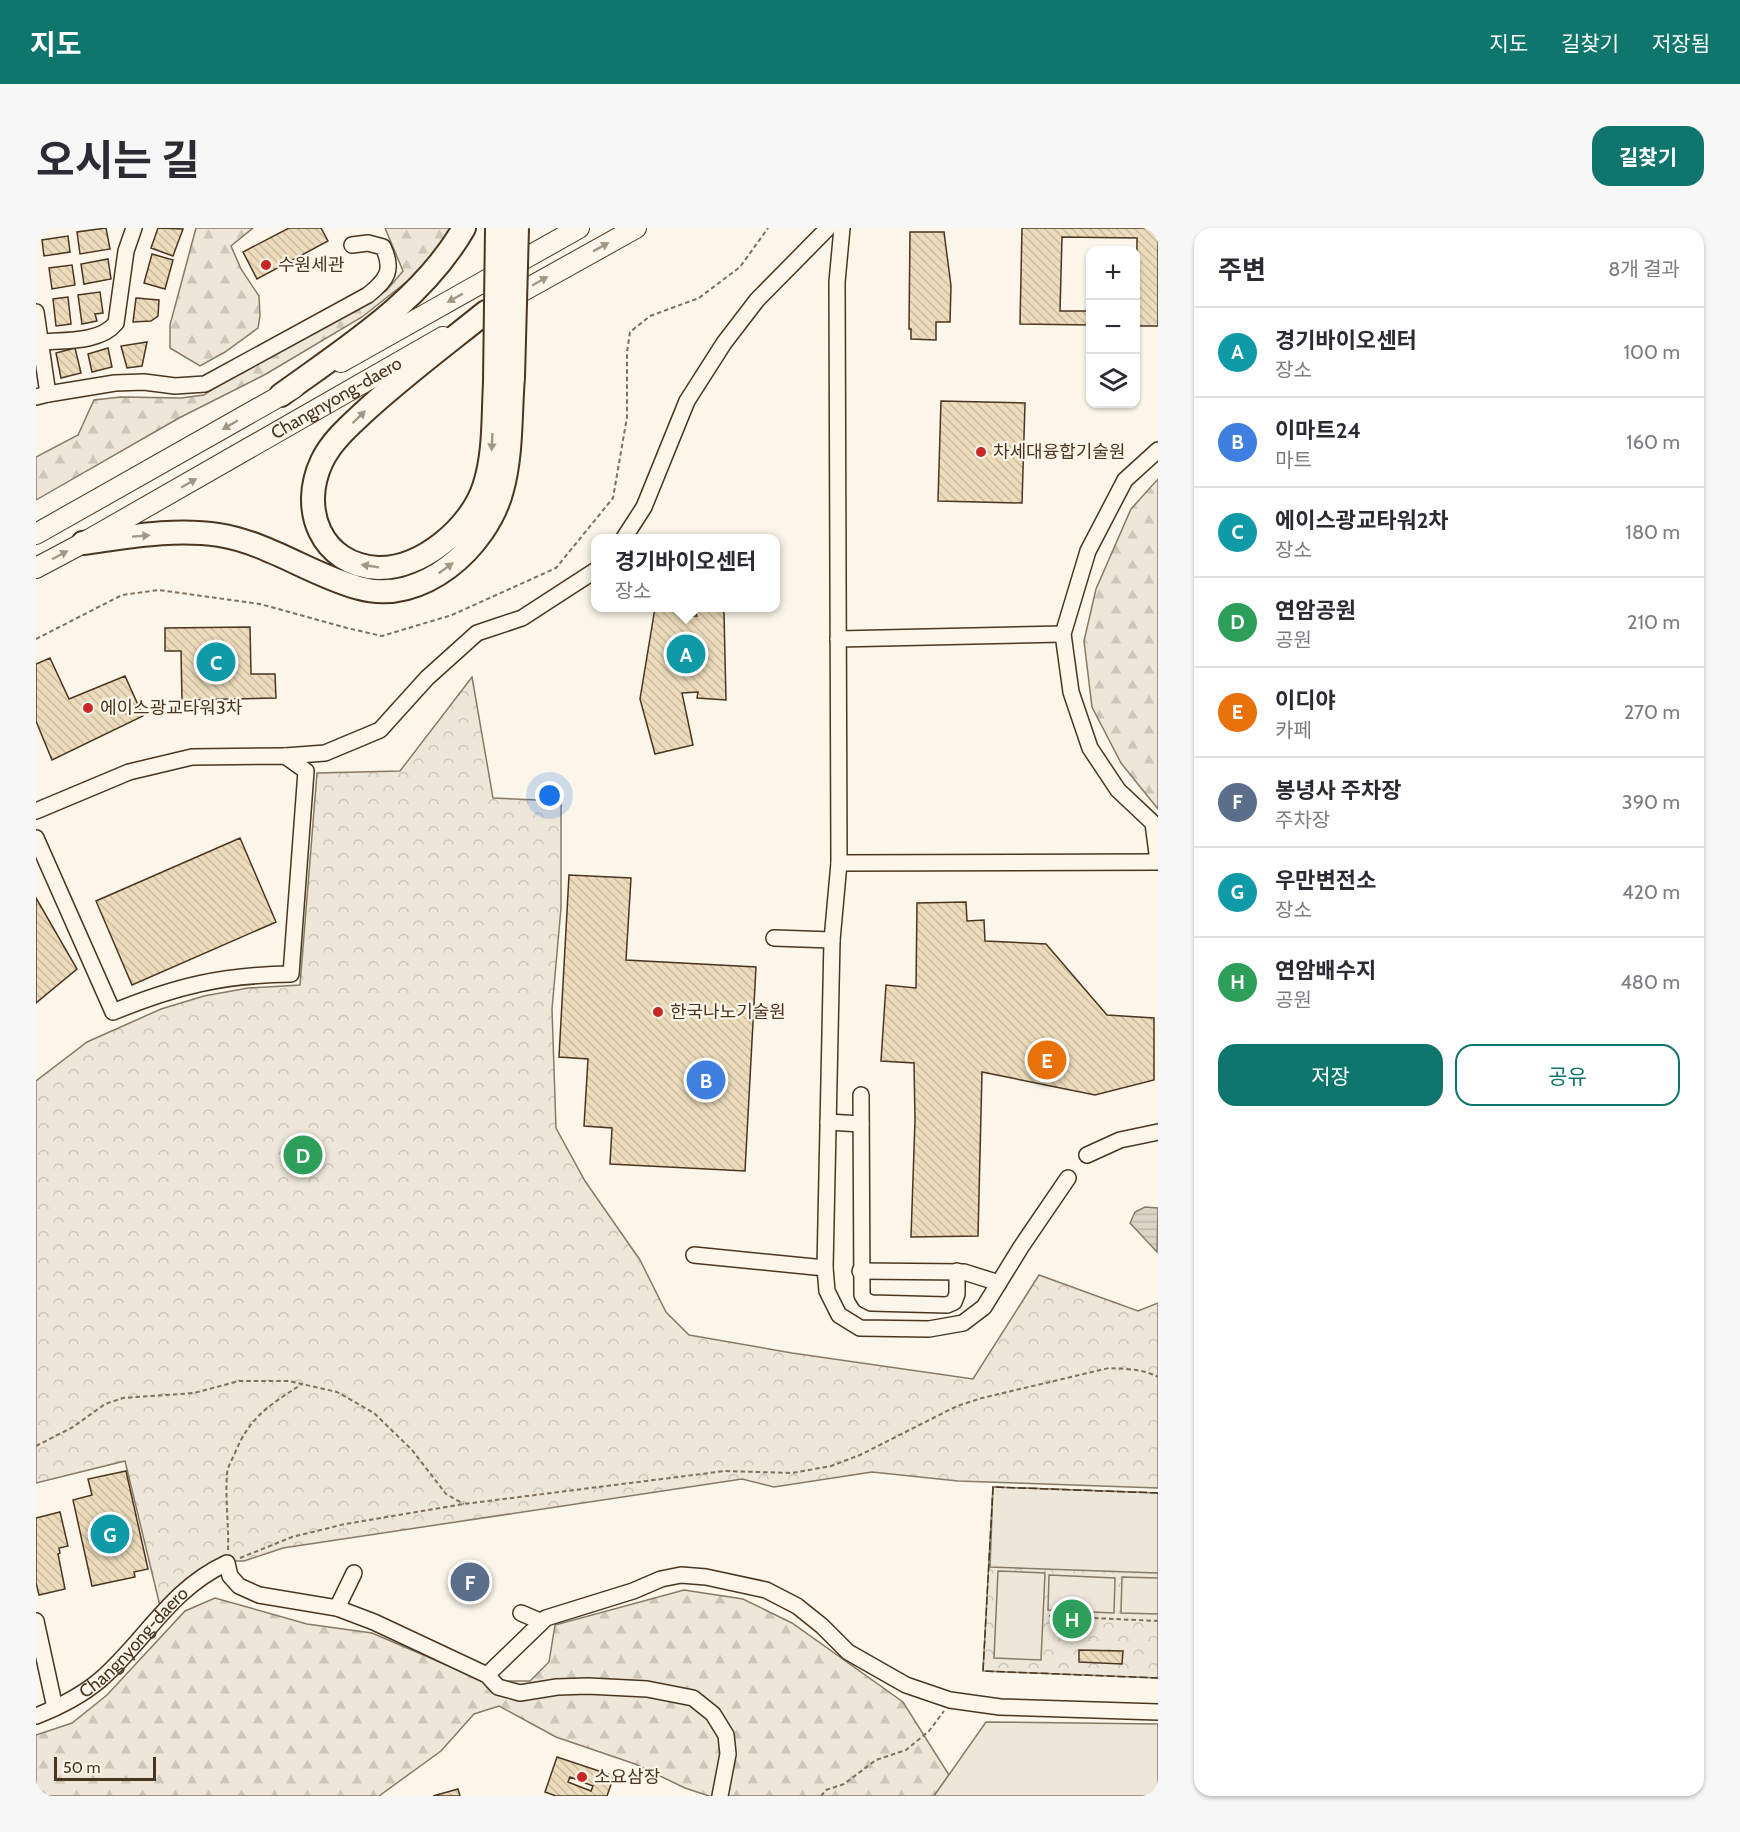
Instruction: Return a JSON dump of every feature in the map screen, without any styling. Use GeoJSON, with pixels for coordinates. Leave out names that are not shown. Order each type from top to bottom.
{"type":"FeatureCollection","features":[{"type":"Feature","properties":{"kind":"highway"},"geometry":{"type":"LineString","coordinates":[[281,396],[366,333],[408,298],[446,255],[464,228]]}},
{"type":"Feature","properties":{"kind":"highway"},"geometry":{"type":"LineString","coordinates":[[83,543],[171,534],[218,535],[261,547],[343,583],[365,590],[389,591],[422,583],[448,567],[465,552],[480,533],[498,503],[506,466],[497,228]]}},
{"type":"Feature","properties":{"kind":"highway"},"geometry":{"type":"LineString","coordinates":[[486,312],[374,403],[331,447],[317,473],[312,509],[319,530],[331,546],[349,560],[380,568],[392,567],[417,558],[451,536],[470,514],[484,488],[504,380],[517,228]]}},
{"type":"Feature","properties":{"kind":"main road","name":"Changnyong-daero"},"geometry":{"type":"LineString","coordinates":[[42,529],[579,228]]}},
{"type":"Feature","properties":{"kind":"main road","name":"Changnyong-daero"},"geometry":{"type":"LineString","coordinates":[[36,568],[636,228]]}},
{"type":"Feature","properties":{"kind":"street"},"geometry":{"type":"LineString","coordinates":[[122,228],[126,251]]}},
{"type":"Feature","properties":{"kind":"street"},"geometry":{"type":"LineString","coordinates":[[40,342],[90,337],[105,333],[112,328],[116,322],[126,251],[134,228]]}},
{"type":"Feature","properties":{"kind":"street"},"geometry":{"type":"LineString","coordinates":[[627,534],[644,507],[687,401],[723,343],[757,300],[828,228]]}},
{"type":"Feature","properties":{"kind":"street"},"geometry":{"type":"LineString","coordinates":[[842,228],[837,282],[839,863],[832,940],[825,1268],[827,1291],[839,1315],[860,1328],[929,1329],[963,1323],[984,1306],[1068,1178]]}},
{"type":"Feature","properties":{"kind":"street"},"geometry":{"type":"LineString","coordinates":[[36,312],[40,342],[42,395],[115,383],[144,382],[175,386],[205,384],[368,295],[382,285],[388,271],[389,259],[383,247],[368,243],[352,245]]}},
{"type":"Feature","properties":{"kind":"street"},"geometry":{"type":"LineString","coordinates":[[839,863],[1158,862],[1153,823],[1118,790],[1090,748],[1071,692],[1063,634],[1088,551],[1125,480],[1158,450]]}},
{"type":"Feature","properties":{"kind":"street"},"geometry":{"type":"LineString","coordinates":[[36,812],[129,772],[192,757],[325,753],[380,730],[427,678],[477,633],[522,618],[591,573]]}},
{"type":"Feature","properties":{"kind":"street"},"geometry":{"type":"LineString","coordinates":[[838,639],[1063,634]]}},
{"type":"Feature","properties":{"kind":"street"},"geometry":{"type":"LineString","coordinates":[[36,838],[113,1012],[149,997],[212,980],[253,975],[291,974],[306,771],[285,756]]}},
{"type":"Feature","properties":{"kind":"street"},"geometry":{"type":"LineString","coordinates":[[774,938],[832,940]]}},
{"type":"Feature","properties":{"kind":"street"},"geometry":{"type":"LineString","coordinates":[[861,1095],[860,1271],[862,1295],[871,1303],[947,1305],[954,1302],[957,1294],[957,1271]]}},
{"type":"Feature","properties":{"kind":"street"},"geometry":{"type":"LineString","coordinates":[[828,1122],[861,1124]]}},
{"type":"Feature","properties":{"kind":"street"},"geometry":{"type":"LineString","coordinates":[[1087,1155],[1120,1140],[1158,1132]]}},
{"type":"Feature","properties":{"kind":"street"},"geometry":{"type":"LineString","coordinates":[[694,1255],[825,1268]]}},
{"type":"Feature","properties":{"kind":"street"},"geometry":{"type":"LineString","coordinates":[[860,1271],[957,1271],[999,1283]]}},
{"type":"Feature","properties":{"kind":"street"},"geometry":{"type":"LineString","coordinates":[[227,1563],[230,1576],[239,1586],[260,1595],[337,1608],[374,1622],[487,1675],[498,1688],[520,1693],[557,1687],[588,1686],[647,1689],[693,1698],[713,1714],[726,1736],[728,1754],[720,1796]]}},
{"type":"Feature","properties":{"kind":"street","name":"Changnyong-daero"},"geometry":{"type":"LineString","coordinates":[[36,1716],[77,1696],[99,1681],[189,1585],[227,1563]]}},
{"type":"Feature","properties":{"kind":"street"},"geometry":{"type":"LineString","coordinates":[[337,1608],[354,1573]]}},
{"type":"Feature","properties":{"kind":"street"},"geometry":{"type":"LineString","coordinates":[[487,1675],[546,1618],[633,1591],[661,1579],[681,1575],[706,1577],[766,1590],[797,1606],[822,1626],[848,1652],[906,1685],[950,1700],[1000,1707],[1158,1712]]}},
{"type":"Feature","properties":{"kind":"street"},"geometry":{"type":"LineString","coordinates":[[521,1613],[542,1622]]}},
{"type":"Feature","properties":{"kind":"street"},"geometry":{"type":"LineString","coordinates":[[36,1621],[55,1708]]}},
{"type":"Feature","properties":{"kind":"path"},"geometry":{"type":"LineString","coordinates":[[302,1384],[265,1408],[243,1433],[227,1472],[226,1507],[229,1521],[227,1563],[302,1535],[345,1524],[464,1503],[725,1471],[792,1473],[821,1468],[860,1455],[927,1420],[957,1406],[982,1398],[1109,1368],[1126,1369],[1158,1377]]}},
{"type":"Feature","properties":{"kind":"path"},"geometry":{"type":"LineString","coordinates":[[36,1446],[74,1427],[105,1404],[123,1398],[194,1393],[239,1381],[289,1381],[337,1392],[374,1413],[412,1450],[446,1494],[464,1503]]}},
{"type":"Feature","properties":{"kind":"path"},"geometry":{"type":"LineString","coordinates":[[1049,1616],[1158,1621]]}},
{"type":"Feature","properties":{"kind":"path"},"geometry":{"type":"LineString","coordinates":[[821,1796],[826,1790],[844,1784],[876,1760],[906,1750],[929,1731],[940,1718],[950,1700]]}},
{"type":"Feature","properties":{"kind":"green space"},"geometry":{"type":"Polygon","coordinates":[[[196,228],[253,228],[231,246],[241,269],[259,296],[260,316],[258,328],[225,352],[200,366],[170,348],[170,325],[196,228]]]}},
{"type":"Feature","properties":{"kind":"green space"},"geometry":{"type":"Polygon","coordinates":[[[385,228],[454,228],[414,276],[362,317],[266,374],[179,418],[36,500],[36,457],[78,435],[94,400],[121,397],[181,398],[204,395],[227,379],[386,291],[403,271],[385,228]]]}},
{"type":"Feature","properties":{"kind":"green space"},"geometry":{"type":"Polygon","coordinates":[[[1158,479],[1158,809],[1121,763],[1092,707],[1084,641],[1096,589],[1131,509],[1158,479]]]}},
{"type":"Feature","properties":{"kind":"green space"},"geometry":{"type":"Polygon","coordinates":[[[472,677],[493,798],[561,801],[561,908],[552,1009],[556,1128],[585,1181],[640,1260],[666,1312],[689,1335],[792,1353],[973,1379],[1039,1275],[1138,1311],[1158,1303],[1158,1488],[958,1481],[872,1472],[774,1487],[742,1479],[283,1548],[244,1561],[219,1561],[187,1579],[160,1606],[125,1461],[36,1483],[36,1081],[87,1042],[161,1009],[204,996],[248,988],[300,985],[317,773],[400,771],[472,677]]]}},
{"type":"Feature","properties":{"kind":"green space"},"geometry":{"type":"Polygon","coordinates":[[[993,1487],[1158,1493],[1158,1678],[983,1671],[993,1487]]]}},
{"type":"Feature","properties":{"kind":"green space"},"geometry":{"type":"Polygon","coordinates":[[[993,1487],[1158,1493],[1158,1573],[990,1567],[993,1487]]]}},
{"type":"Feature","properties":{"kind":"green space"},"geometry":{"type":"Polygon","coordinates":[[[998,1571],[1045,1573],[1041,1660],[994,1658],[998,1571]]]}},
{"type":"Feature","properties":{"kind":"green space"},"geometry":{"type":"Polygon","coordinates":[[[1049,1575],[1115,1578],[1114,1613],[1048,1610],[1049,1575]]]}},
{"type":"Feature","properties":{"kind":"green space"},"geometry":{"type":"Polygon","coordinates":[[[1122,1577],[1158,1578],[1158,1614],[1121,1613],[1122,1577]]]}},
{"type":"Feature","properties":{"kind":"green space"},"geometry":{"type":"Polygon","coordinates":[[[684,1590],[743,1599],[792,1623],[903,1702],[949,1775],[934,1796],[709,1796],[685,1788],[635,1764],[556,1737],[499,1706],[474,1714],[441,1751],[379,1796],[42,1796],[36,1792],[36,1735],[72,1723],[107,1695],[185,1611],[215,1598],[307,1624],[372,1633],[484,1681],[530,1681],[549,1662],[555,1625],[684,1590]]]}},
{"type":"Feature","properties":{"kind":"green space"},"geometry":{"type":"Polygon","coordinates":[[[986,1722],[1158,1724],[1158,1796],[934,1796],[986,1722]]]}},
{"type":"Feature","properties":{"kind":"shaded area"},"geometry":{"type":"Polygon","coordinates":[[[1145,1207],[1158,1208],[1157,1252],[1130,1223],[1135,1212],[1145,1207]]]}},
{"type":"Feature","properties":{"kind":"building"},"geometry":{"type":"Polygon","coordinates":[[[106,228],[110,249],[80,254],[77,232],[106,228]]]}},
{"type":"Feature","properties":{"kind":"building"},"geometry":{"type":"Polygon","coordinates":[[[158,228],[183,229],[173,256],[151,248],[158,228]]]}},
{"type":"Feature","properties":{"kind":"building","name":"수원세관"},"geometry":{"type":"Polygon","coordinates":[[[289,228],[321,228],[328,241],[257,279],[243,252],[289,228]]]}},
{"type":"Feature","properties":{"kind":"building"},"geometry":{"type":"Polygon","coordinates":[[[1022,228],[1158,228],[1158,326],[1140,326],[1140,246],[1137,246],[1137,238],[1062,237],[1060,311],[1086,311],[1086,325],[1020,324],[1022,228]]]}},
{"type":"Feature","properties":{"kind":"building"},"geometry":{"type":"Polygon","coordinates":[[[910,232],[944,232],[951,286],[950,322],[936,322],[936,340],[911,339],[911,329],[909,329],[910,232]]]}},
{"type":"Feature","properties":{"kind":"building"},"geometry":{"type":"Polygon","coordinates":[[[68,236],[70,252],[44,256],[42,240],[68,236]]]}},
{"type":"Feature","properties":{"kind":"building"},"geometry":{"type":"Polygon","coordinates":[[[152,254],[173,260],[165,289],[144,283],[152,254]]]}},
{"type":"Feature","properties":{"kind":"building"},"geometry":{"type":"Polygon","coordinates":[[[108,259],[111,279],[84,284],[81,264],[108,259]]]}},
{"type":"Feature","properties":{"kind":"building"},"geometry":{"type":"Polygon","coordinates":[[[72,265],[75,285],[52,289],[49,268],[72,265]]]}},
{"type":"Feature","properties":{"kind":"building"},"geometry":{"type":"Polygon","coordinates":[[[100,292],[103,313],[95,314],[97,321],[82,324],[78,295],[100,292]]]}},
{"type":"Feature","properties":{"kind":"building"},"geometry":{"type":"Polygon","coordinates":[[[68,297],[71,324],[56,326],[53,299],[68,297]]]}},
{"type":"Feature","properties":{"kind":"building"},"geometry":{"type":"Polygon","coordinates":[[[136,298],[159,300],[158,316],[151,321],[133,322],[136,298]]]}},
{"type":"Feature","properties":{"kind":"building"},"geometry":{"type":"Polygon","coordinates":[[[147,342],[142,366],[127,368],[121,346],[147,342]]]}},
{"type":"Feature","properties":{"kind":"building"},"geometry":{"type":"Polygon","coordinates":[[[75,348],[81,373],[61,378],[56,353],[75,348]]]}},
{"type":"Feature","properties":{"kind":"building"},"geometry":{"type":"Polygon","coordinates":[[[108,348],[112,367],[92,372],[88,354],[108,348]]]}},
{"type":"Feature","properties":{"kind":"building","name":"차세대융합기술원"},"geometry":{"type":"Polygon","coordinates":[[[941,401],[1025,403],[1022,503],[938,501],[941,401]]]}},
{"type":"Feature","properties":{"kind":"building"},"geometry":{"type":"Polygon","coordinates":[[[654,612],[682,612],[681,616],[697,616],[695,612],[723,612],[726,700],[697,698],[698,692],[682,693],[693,745],[655,754],[640,699],[654,612]]]}},
{"type":"Feature","properties":{"kind":"building"},"geometry":{"type":"Polygon","coordinates":[[[250,627],[251,674],[275,674],[276,698],[182,700],[181,651],[165,651],[165,628],[250,627]]]}},
{"type":"Feature","properties":{"kind":"building","name":"에이스광교타워3차"},"geometry":{"type":"Polygon","coordinates":[[[50,658],[69,699],[125,676],[143,716],[52,760],[36,721],[36,664],[50,658]]]}},
{"type":"Feature","properties":{"kind":"building"},"geometry":{"type":"Polygon","coordinates":[[[240,838],[276,922],[132,985],[96,901],[240,838]]]}},
{"type":"Feature","properties":{"kind":"building","name":"한국나노기술원"},"geometry":{"type":"Polygon","coordinates":[[[569,875],[631,878],[626,960],[756,967],[745,1171],[610,1164],[612,1128],[584,1126],[588,1059],[559,1057],[569,875]]]}},
{"type":"Feature","properties":{"kind":"building"},"geometry":{"type":"Polygon","coordinates":[[[36,898],[77,969],[36,1003],[36,898]]]}},
{"type":"Feature","properties":{"kind":"building"},"geometry":{"type":"Polygon","coordinates":[[[966,902],[967,921],[984,920],[985,941],[1046,944],[1107,1015],[1154,1018],[1154,1080],[1095,1095],[982,1072],[978,1236],[911,1237],[915,1120],[914,1063],[881,1061],[886,985],[916,988],[917,903],[966,902]]]}},
{"type":"Feature","properties":{"kind":"building"},"geometry":{"type":"Polygon","coordinates":[[[126,1471],[148,1569],[134,1572],[135,1577],[92,1586],[73,1500],[92,1495],[88,1479],[126,1471]]]}},
{"type":"Feature","properties":{"kind":"building"},"geometry":{"type":"Polygon","coordinates":[[[60,1512],[68,1546],[59,1548],[60,1553],[58,1554],[65,1589],[39,1595],[36,1583],[36,1518],[60,1512]]]}},
{"type":"Feature","properties":{"kind":"building"},"geometry":{"type":"Polygon","coordinates":[[[1079,1650],[1123,1651],[1122,1664],[1079,1662],[1079,1650]]]}},
{"type":"Feature","properties":{"kind":"building","name":"소요삼장"},"geometry":{"type":"Polygon","coordinates":[[[557,1757],[614,1776],[607,1796],[556,1796],[545,1792],[557,1757]],[[570,1777],[568,1782],[591,1791],[593,1786],[570,1777]]]}},
{"type":"Feature","properties":{"kind":"building"},"geometry":{"type":"Polygon","coordinates":[[[458,1789],[460,1796],[433,1796],[458,1789]]]}},
{"type":"Feature","properties":{"kind":"fence"},"geometry":{"type":"LineString","coordinates":[[1158,1493],[993,1487],[983,1671],[1158,1678]]}},
{"type":"Feature","properties":{"kind":"place","name":"수원세관"},"geometry":{"type":"Point","coordinates":[266,265]}},
{"type":"Feature","properties":{"kind":"place","name":"차세대융합기술원"},"geometry":{"type":"Point","coordinates":[981,452]}},
{"type":"Feature","properties":{"kind":"place","name":"경기바이오센터"},"geometry":{"type":"Point","coordinates":[686,654]}},
{"type":"Feature","properties":{"kind":"place","name":"에이스광교타워2차"},"geometry":{"type":"Point","coordinates":[216,662]}},
{"type":"Feature","properties":{"kind":"place","name":"에이스광교타워3차"},"geometry":{"type":"Point","coordinates":[88,708]}},
{"type":"Feature","properties":{"kind":"place","name":"한국나노기술원"},"geometry":{"type":"Point","coordinates":[658,1012]}},
{"type":"Feature","properties":{"kind":"place","name":"이디야"},"geometry":{"type":"Point","coordinates":[1047,1060]}},
{"type":"Feature","properties":{"kind":"place","name":"이마트24"},"geometry":{"type":"Point","coordinates":[706,1080]}},
{"type":"Feature","properties":{"kind":"place","name":"연암공원"},"geometry":{"type":"Point","coordinates":[303,1155]}},
{"type":"Feature","properties":{"kind":"place","name":"우만변전소"},"geometry":{"type":"Point","coordinates":[110,1534]}},
{"type":"Feature","properties":{"kind":"place","name":"봉녕사 주차장"},"geometry":{"type":"Point","coordinates":[470,1582]}},
{"type":"Feature","properties":{"kind":"place","name":"연암배수지"},"geometry":{"type":"Point","coordinates":[1072,1619]}},
{"type":"Feature","properties":{"kind":"place","name":"소요삼장"},"geometry":{"type":"Point","coordinates":[582,1777]}}]}
